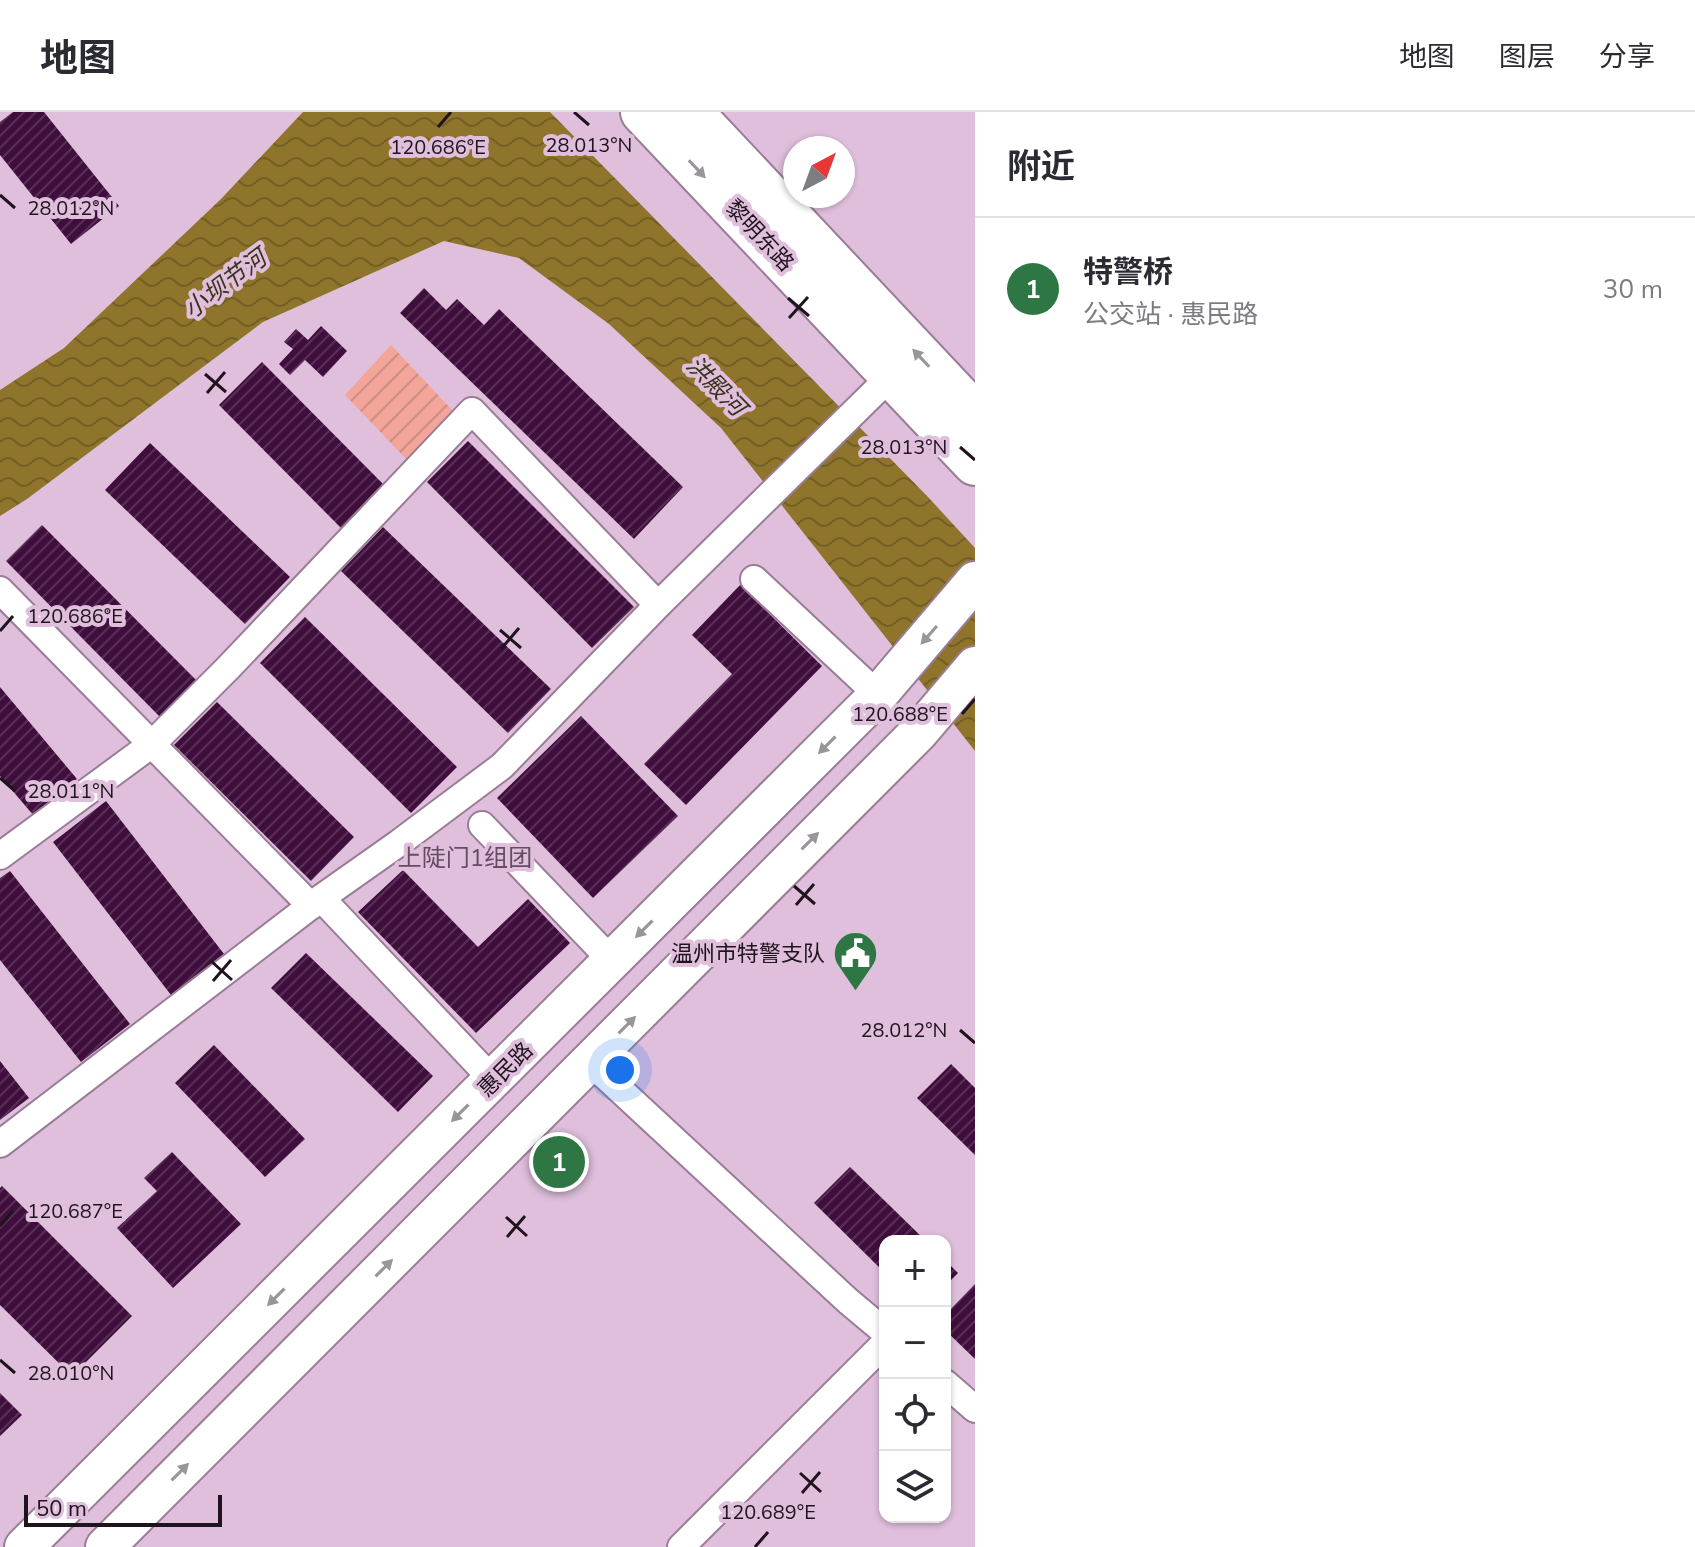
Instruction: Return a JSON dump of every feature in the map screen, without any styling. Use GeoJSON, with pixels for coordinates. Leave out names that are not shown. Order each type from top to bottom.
{"type":"FeatureCollection","features":[{"type":"Feature","properties":{"kind":"highway","name":"黎明东路"},"geometry":{"type":"LineString","coordinates":[[643,112],[975,463]]}},
{"type":"Feature","properties":{"kind":"highway","name":"黎明东路"},"geometry":{"type":"LineString","coordinates":[[690,112],[975,415]]}},
{"type":"Feature","properties":{"kind":"main road","name":"惠民路"},"geometry":{"type":"LineString","coordinates":[[24,1547],[880,692],[975,581]]}},
{"type":"Feature","properties":{"kind":"main road"},"geometry":{"type":"LineString","coordinates":[[105,1547],[924,726],[975,666]]}},
{"type":"Feature","properties":{"kind":"street"},"geometry":{"type":"LineString","coordinates":[[0,1144],[316,902],[502,766],[658,605],[892,375]]}},
{"type":"Feature","properties":{"kind":"street"},"geometry":{"type":"LineString","coordinates":[[0,856],[152,744],[472,411],[658,605]]}},
{"type":"Feature","properties":{"kind":"street"},"geometry":{"type":"LineString","coordinates":[[754,579],[880,692]]}},
{"type":"Feature","properties":{"kind":"street"},"geometry":{"type":"LineString","coordinates":[[0,590],[493,1080]]}},
{"type":"Feature","properties":{"kind":"street"},"geometry":{"type":"LineString","coordinates":[[482,825],[612,961]]}},
{"type":"Feature","properties":{"kind":"street"},"geometry":{"type":"LineString","coordinates":[[590,1062],[879,1327]]}},
{"type":"Feature","properties":{"kind":"street"},"geometry":{"type":"LineString","coordinates":[[681,1547],[879,1349]]}},
{"type":"Feature","properties":{"kind":"street"},"geometry":{"type":"LineString","coordinates":[[951,1388],[975,1409]]}},
{"type":"Feature","properties":{"kind":"shaded area"},"geometry":{"type":"Polygon","coordinates":[[[391,345],[454,412],[409,462],[345,395],[391,345]]]}},
{"type":"Feature","properties":{"kind":"water"},"geometry":{"type":"Polygon","coordinates":[[[303,112],[550,112],[975,548],[975,751],[721,428],[609,324],[519,258],[444,241],[263,322],[0,516],[0,390],[64,348],[221,199],[303,112]]]}},
{"type":"Feature","properties":{"kind":"building"},"geometry":{"type":"Polygon","coordinates":[[[13,112],[44,112],[119,206],[71,244],[0,155],[0,122],[13,112]]]}},
{"type":"Feature","properties":{"kind":"building"},"geometry":{"type":"Polygon","coordinates":[[[424,288],[446,310],[457,299],[484,325],[499,309],[683,487],[634,539],[400,313],[424,288]]]}},
{"type":"Feature","properties":{"kind":"building"},"geometry":{"type":"Polygon","coordinates":[[[321,326],[347,351],[323,377],[305,360],[290,375],[279,364],[293,349],[284,342],[296,329],[308,340],[321,326]]]}},
{"type":"Feature","properties":{"kind":"building"},"geometry":{"type":"Polygon","coordinates":[[[262,362],[385,486],[342,529],[219,405],[262,362]]]}},
{"type":"Feature","properties":{"kind":"building"},"geometry":{"type":"Polygon","coordinates":[[[468,441],[634,607],[592,648],[427,482],[468,441]]]}},
{"type":"Feature","properties":{"kind":"building"},"geometry":{"type":"Polygon","coordinates":[[[150,443],[290,577],[245,624],[105,490],[150,443]]]}},
{"type":"Feature","properties":{"kind":"building"},"geometry":{"type":"Polygon","coordinates":[[[42,525],[197,681],[160,717],[6,561],[42,525]]]}},
{"type":"Feature","properties":{"kind":"building"},"geometry":{"type":"Polygon","coordinates":[[[383,527],[551,689],[508,733],[341,571],[383,527]]]}},
{"type":"Feature","properties":{"kind":"building"},"geometry":{"type":"Polygon","coordinates":[[[740,585],[822,666],[686,805],[644,764],[732,674],[692,635],[740,585]]]}},
{"type":"Feature","properties":{"kind":"building"},"geometry":{"type":"Polygon","coordinates":[[[305,617],[457,767],[411,813],[260,663],[305,617]]]}},
{"type":"Feature","properties":{"kind":"building"},"geometry":{"type":"Polygon","coordinates":[[[0,687],[77,779],[34,816],[0,776],[0,687]]]}},
{"type":"Feature","properties":{"kind":"building"},"geometry":{"type":"Polygon","coordinates":[[[217,702],[354,837],[311,881],[174,745],[217,702]]]}},
{"type":"Feature","properties":{"kind":"building"},"geometry":{"type":"Polygon","coordinates":[[[581,716],[678,816],[593,898],[497,798],[581,716]]]}},
{"type":"Feature","properties":{"kind":"building"},"geometry":{"type":"Polygon","coordinates":[[[106,801],[224,954],[171,995],[53,842],[106,801]]]}},
{"type":"Feature","properties":{"kind":"building"},"geometry":{"type":"Polygon","coordinates":[[[403,870],[478,947],[528,899],[570,943],[476,1033],[358,912],[403,870]]]}},
{"type":"Feature","properties":{"kind":"building"},"geometry":{"type":"Polygon","coordinates":[[[10,871],[130,1024],[81,1062],[0,960],[0,878],[10,871]]]}},
{"type":"Feature","properties":{"kind":"building"},"geometry":{"type":"Polygon","coordinates":[[[306,953],[433,1076],[398,1112],[271,988],[306,953]]]}},
{"type":"Feature","properties":{"kind":"building"},"geometry":{"type":"Polygon","coordinates":[[[214,1045],[305,1139],[265,1177],[175,1083],[214,1045]]]}},
{"type":"Feature","properties":{"kind":"building"},"geometry":{"type":"Polygon","coordinates":[[[0,1061],[29,1098],[0,1120],[0,1061]]]}},
{"type":"Feature","properties":{"kind":"building"},"geometry":{"type":"Polygon","coordinates":[[[951,1064],[975,1088],[975,1155],[917,1098],[951,1064]]]}},
{"type":"Feature","properties":{"kind":"building"},"geometry":{"type":"Polygon","coordinates":[[[172,1152],[241,1224],[173,1288],[117,1228],[157,1191],[144,1178],[172,1152]]]}},
{"type":"Feature","properties":{"kind":"building"},"geometry":{"type":"Polygon","coordinates":[[[850,1167],[920,1235],[879,1235],[879,1267],[814,1203],[850,1167]]]}},
{"type":"Feature","properties":{"kind":"building"},"geometry":{"type":"Polygon","coordinates":[[[2,1186],[132,1316],[72,1376],[0,1305],[2,1186]]]}},
{"type":"Feature","properties":{"kind":"building"},"geometry":{"type":"Polygon","coordinates":[[[951,1266],[958,1273],[951,1280],[951,1266]]]}},
{"type":"Feature","properties":{"kind":"building"},"geometry":{"type":"Polygon","coordinates":[[[975,1284],[975,1359],[951,1336],[951,1309],[975,1284]]]}},
{"type":"Feature","properties":{"kind":"building"},"geometry":{"type":"Polygon","coordinates":[[[0,1393],[22,1415],[0,1436],[0,1393]]]}},
{"type":"Feature","properties":{"kind":"place","name":"温州市特警支队"},"geometry":{"type":"Point","coordinates":[856,992]}},
{"type":"Feature","properties":{"kind":"place","name":"特警桥"},"geometry":{"type":"Point","coordinates":[559,1162]}},
{"type":"Feature","properties":{"kind":"district","name":"上陡门1组团"},"geometry":{"type":"Point","coordinates":[465,858]}},
{"type":"Feature","properties":{"kind":"water label","name":"小坝节河"},"geometry":{"type":"Point","coordinates":[225,284]}},
{"type":"Feature","properties":{"kind":"water label","name":"洪殿河"},"geometry":{"type":"Point","coordinates":[716,386]}}]}
